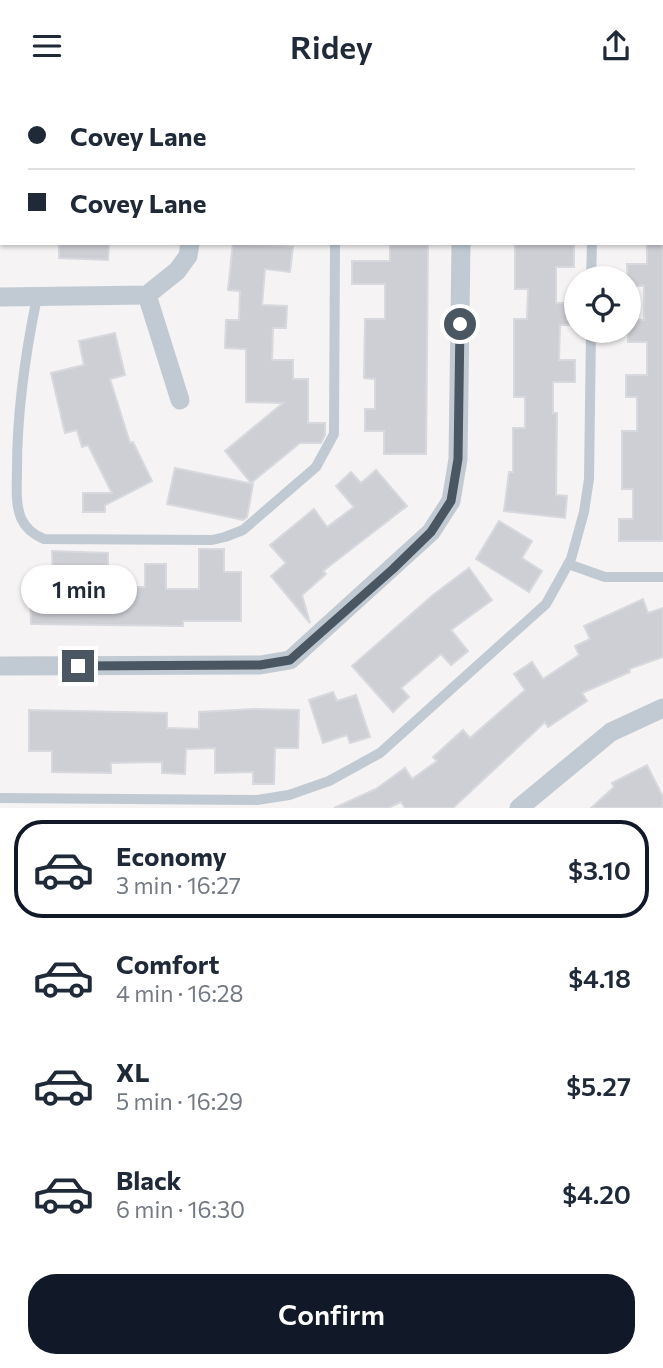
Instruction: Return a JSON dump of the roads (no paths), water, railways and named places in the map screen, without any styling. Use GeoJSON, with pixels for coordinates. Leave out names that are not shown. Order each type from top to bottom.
{"type":"FeatureCollection","features":[{"type":"Feature","properties":{"kind":"street"},"geometry":{"type":"LineString","coordinates":[[0,297],[147,295],[177,271],[188,256],[190,245]]}},
{"type":"Feature","properties":{"kind":"street"},"geometry":{"type":"LineString","coordinates":[[0,666],[260,665],[290,660],[393,569],[431,532],[451,501],[458,459],[461,245]]}},
{"type":"Feature","properties":{"kind":"street"},"geometry":{"type":"LineString","coordinates":[[147,295],[180,400]]}},
{"type":"Feature","properties":{"kind":"street"},"geometry":{"type":"LineString","coordinates":[[519,808],[611,732],[663,708]]}},
{"type":"Feature","properties":{"kind":"lane"},"geometry":{"type":"LineString","coordinates":[[37,297],[20,385],[17,420],[17,498],[21,517],[28,529],[44,540],[212,540],[243,530],[316,467],[330,444],[334,434],[335,245]]}},
{"type":"Feature","properties":{"kind":"lane"},"geometry":{"type":"LineString","coordinates":[[591,266],[592,245]]}},
{"type":"Feature","properties":{"kind":"lane"},"geometry":{"type":"LineString","coordinates":[[0,798],[257,800],[289,795],[329,781],[380,753],[546,604],[568,564],[584,512],[589,479],[591,343]]}},
{"type":"Feature","properties":{"kind":"lane"},"geometry":{"type":"LineString","coordinates":[[568,564],[605,577],[663,577]]}}]}
